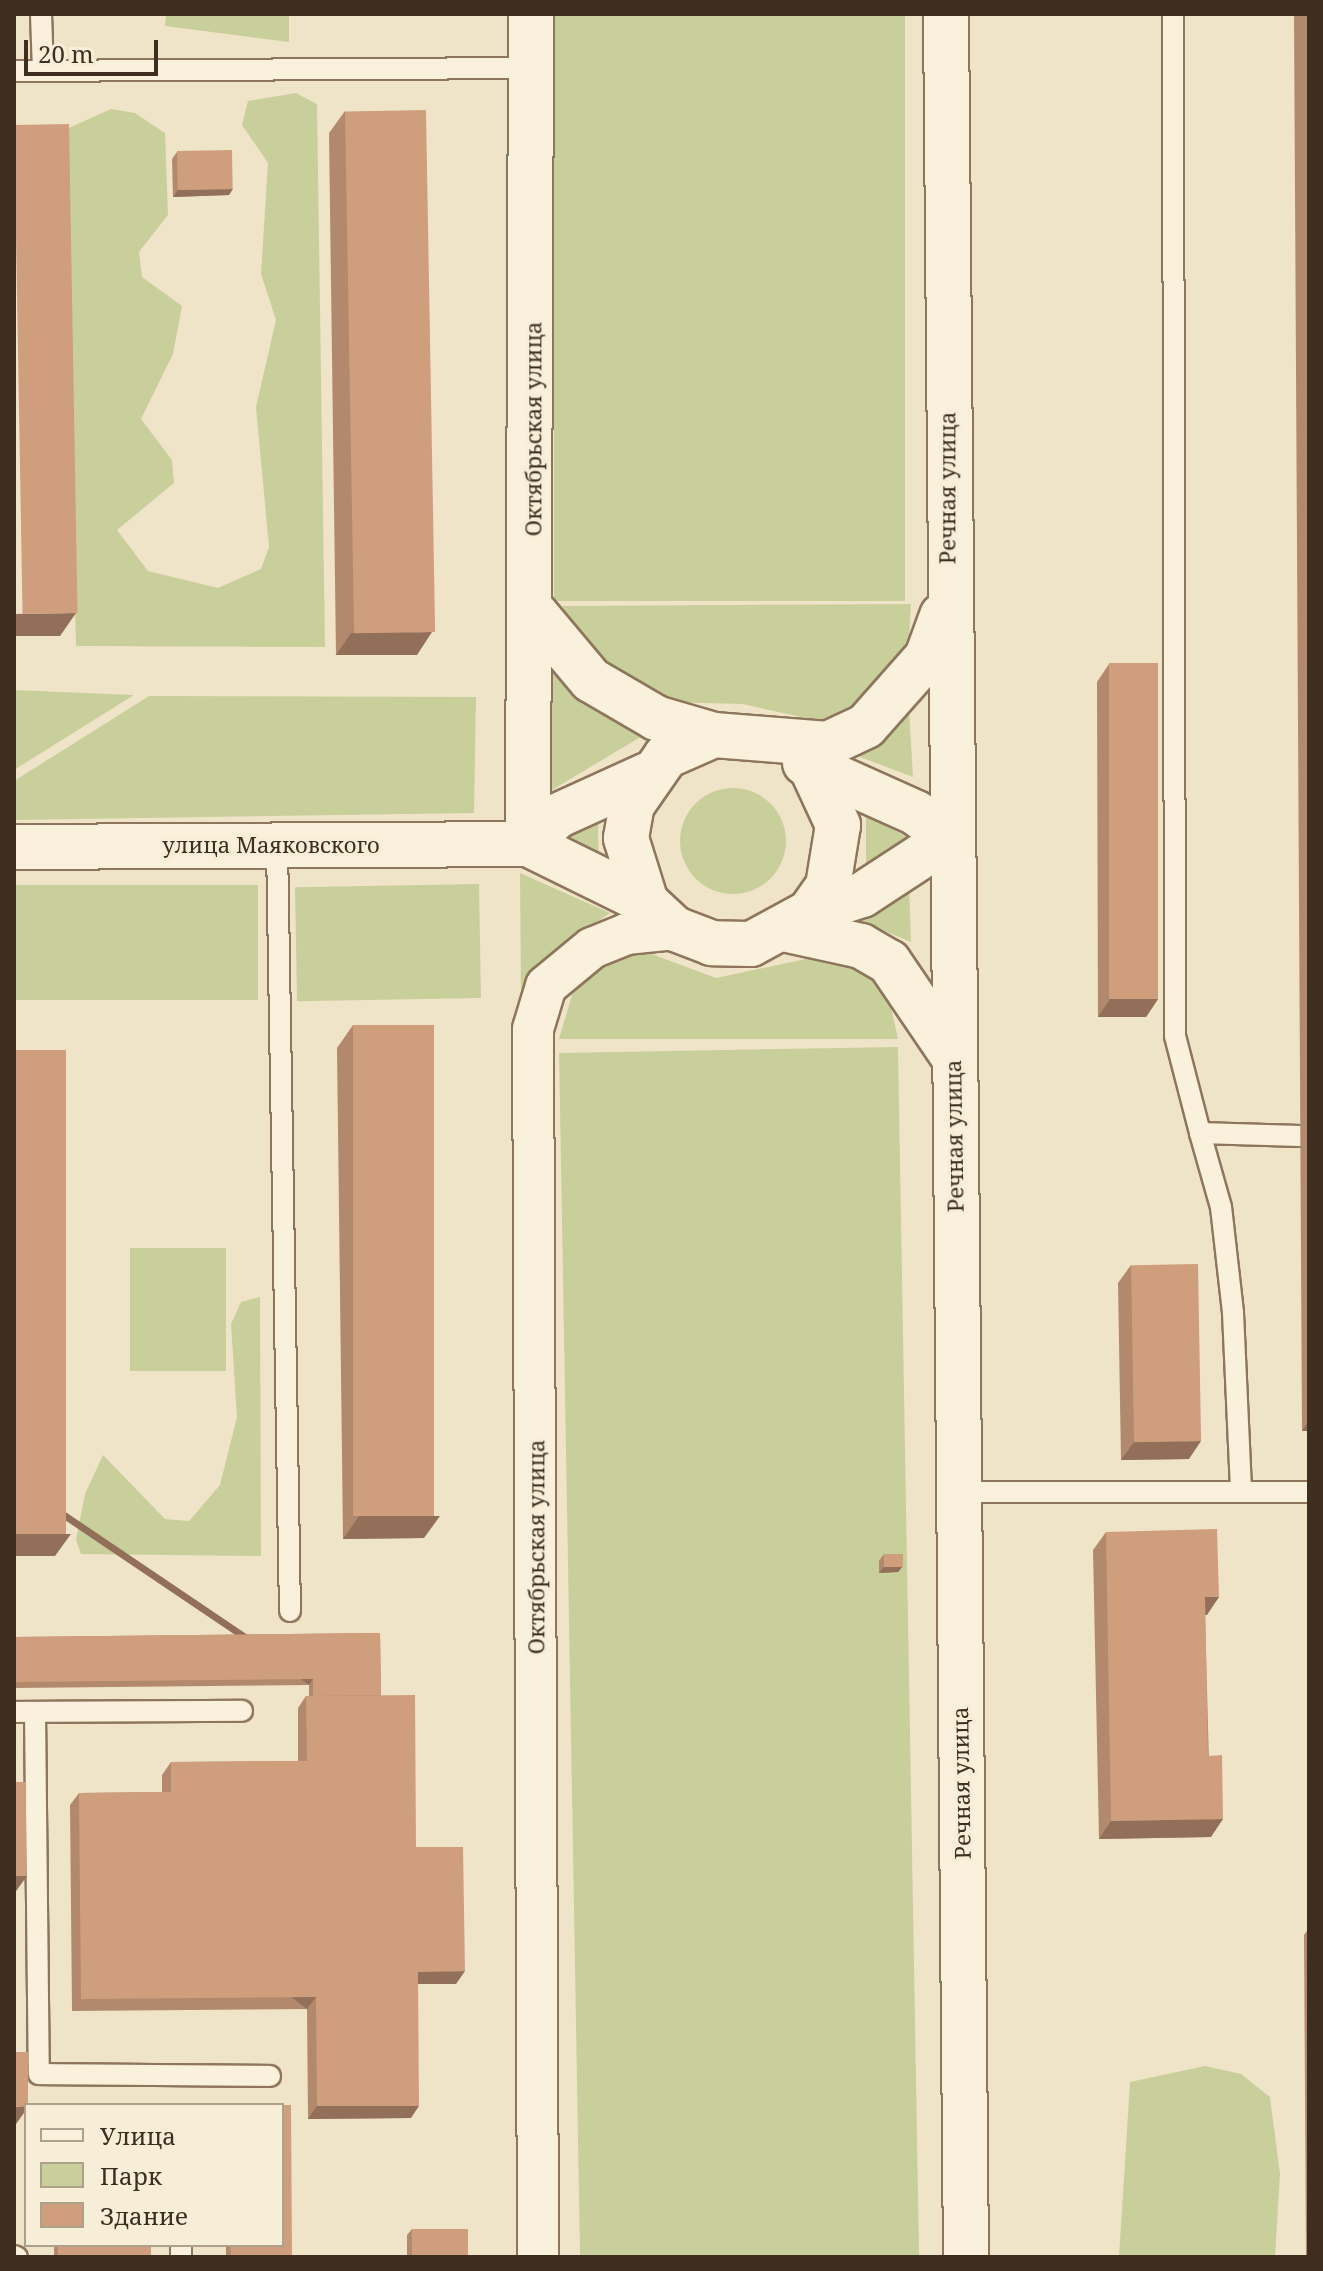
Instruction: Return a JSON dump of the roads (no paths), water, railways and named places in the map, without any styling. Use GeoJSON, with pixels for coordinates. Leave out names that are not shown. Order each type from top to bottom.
{"type":"FeatureCollection","features":[{"type":"Feature","properties":{"kind":"street","name":"Октябрьская улица"},"geometry":{"type":"LineString","coordinates":[[528,844],[533,611],[531,14]]}},
{"type":"Feature","properties":{"kind":"street","name":"Речная улица"},"geometry":{"type":"LineString","coordinates":[[946,14],[949,838],[966,2257]]}},
{"type":"Feature","properties":{"kind":"street"},"geometry":{"type":"LineString","coordinates":[[796,757],[866,726],[927,657],[948,599]]}},
{"type":"Feature","properties":{"kind":"street"},"geometry":{"type":"LineString","coordinates":[[533,611],[591,680],[656,718],[796,757],[916,813],[949,838]]}},
{"type":"Feature","properties":{"kind":"street"},"geometry":{"type":"LineString","coordinates":[[528,844],[557,816],[647,775],[666,756],[714,735]]}},
{"type":"Feature","properties":{"kind":"street"},"geometry":{"type":"LineString","coordinates":[[796,757],[838,825],[828,886],[799,921],[861,946],[889,962],[953,1056]]}},
{"type":"Feature","properties":{"kind":"street"},"geometry":{"type":"LineString","coordinates":[[647,775],[626,838],[661,915]]}},
{"type":"Feature","properties":{"kind":"street","name":"улица Маяковского"},"geometry":{"type":"LineString","coordinates":[[14,847],[528,844],[712,943],[751,944],[862,895],[949,838]]}},
{"type":"Feature","properties":{"kind":"street","name":"Октябрьская улица"},"geometry":{"type":"LineString","coordinates":[[538,2257],[533,1029],[546,986],[592,948],[661,915]]}},
{"type":"Feature","properties":{"kind":"lane"},"geometry":{"type":"LineString","coordinates":[[41,14],[43,71]]}},
{"type":"Feature","properties":{"kind":"lane"},"geometry":{"type":"LineString","coordinates":[[1173,14],[1170,985],[1200,1133],[1221,1207],[1233,1313],[1241,1492]]}},
{"type":"Feature","properties":{"kind":"lane"},"geometry":{"type":"LineString","coordinates":[[14,71],[531,68]]}},
{"type":"Feature","properties":{"kind":"lane"},"geometry":{"type":"LineString","coordinates":[[277,845],[290,1611]]}},
{"type":"Feature","properties":{"kind":"lane"},"geometry":{"type":"LineString","coordinates":[[1200,1133],[1300,1136]]}},
{"type":"Feature","properties":{"kind":"lane"},"geometry":{"type":"LineString","coordinates":[[958,1492],[1309,1492]]}},
{"type":"Feature","properties":{"kind":"lane"},"geometry":{"type":"LineString","coordinates":[[14,1712],[242,1711]]}},
{"type":"Feature","properties":{"kind":"lane"},"geometry":{"type":"LineString","coordinates":[[35,1712],[39,2074],[270,2076]]}}]}
